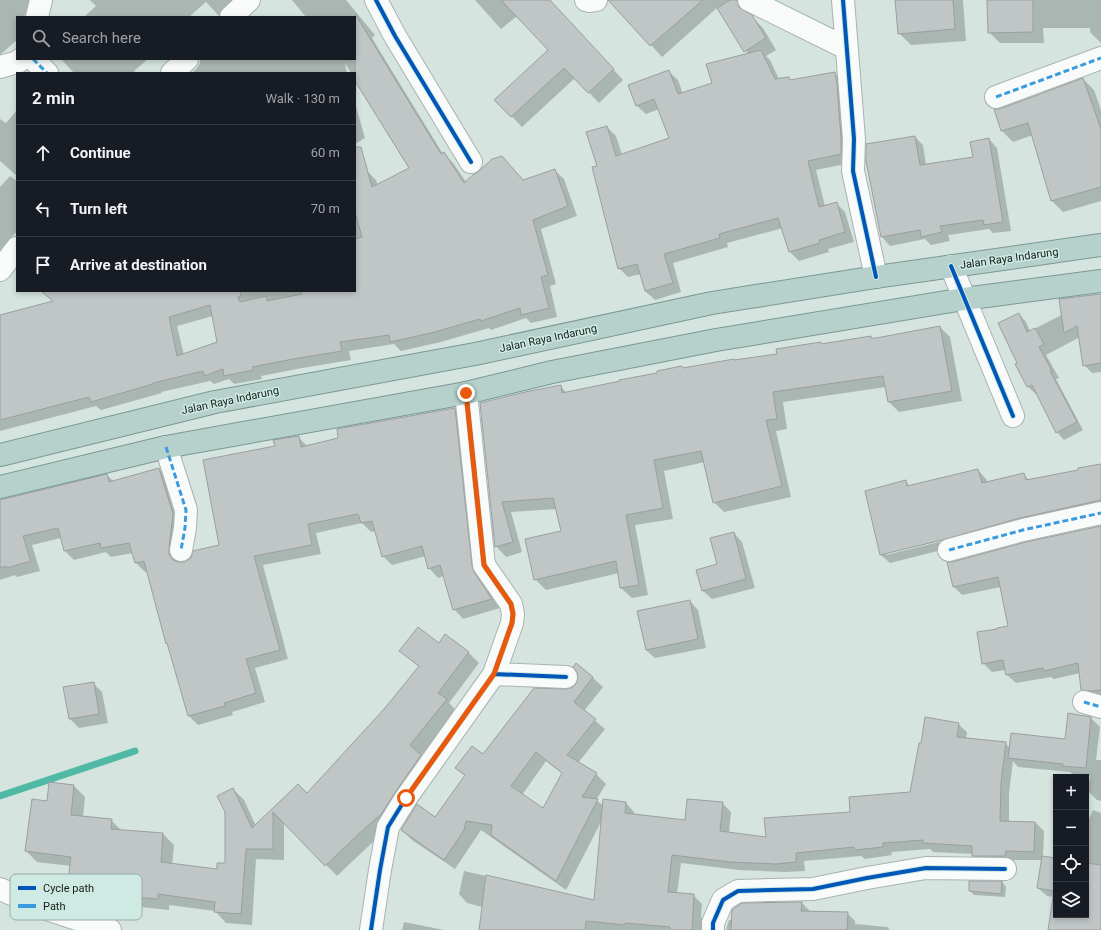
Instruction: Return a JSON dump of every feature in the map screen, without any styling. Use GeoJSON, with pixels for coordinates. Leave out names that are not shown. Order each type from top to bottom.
{"type":"FeatureCollection","features":[{"type":"Feature","properties":{"kind":"highway","name":"Jalan Raya Indarung"},"geometry":{"type":"LineString","coordinates":[[0,454],[214,402],[474,354],[712,303],[1101,244]]}},
{"type":"Feature","properties":{"kind":"highway"},"geometry":{"type":"LineString","coordinates":[[0,487],[166,447],[466,393],[552,372],[716,340],[964,298],[1101,281]]}},
{"type":"Feature","properties":{"kind":"highway"},"geometry":{"type":"LineString","coordinates":[[544,339],[552,372]]}},
{"type":"Feature","properties":{"kind":"highway"},"geometry":{"type":"LineString","coordinates":[[214,402],[222,436]]}},
{"type":"Feature","properties":{"kind":"street"},"geometry":{"type":"LineString","coordinates":[[37,16],[41,0]]}},
{"type":"Feature","properties":{"kind":"street"},"geometry":{"type":"LineString","coordinates":[[232,16],[249,0]]}},
{"type":"Feature","properties":{"kind":"street"},"geometry":{"type":"LineString","coordinates":[[376,0],[395,36],[471,162]]}},
{"type":"Feature","properties":{"kind":"street"},"geometry":{"type":"LineString","coordinates":[[586,0],[596,0]]}},
{"type":"Feature","properties":{"kind":"street"},"geometry":{"type":"LineString","coordinates":[[749,0],[846,48]]}},
{"type":"Feature","properties":{"kind":"street"},"geometry":{"type":"LineString","coordinates":[[843,0],[854,139],[854,171],[876,277]]}},
{"type":"Feature","properties":{"kind":"street"},"geometry":{"type":"LineString","coordinates":[[996,97],[1101,58]]}},
{"type":"Feature","properties":{"kind":"street"},"geometry":{"type":"LineString","coordinates":[[0,67],[18,62],[20,60]]}},
{"type":"Feature","properties":{"kind":"street"},"geometry":{"type":"LineString","coordinates":[[34,60],[46,72]]}},
{"type":"Feature","properties":{"kind":"street"},"geometry":{"type":"LineString","coordinates":[[173,72],[186,60]]}},
{"type":"Feature","properties":{"kind":"street"},"geometry":{"type":"LineString","coordinates":[[0,270],[16,249]]}},
{"type":"Feature","properties":{"kind":"street"},"geometry":{"type":"LineString","coordinates":[[951,266],[1014,416]]}},
{"type":"Feature","properties":{"kind":"street"},"geometry":{"type":"LineString","coordinates":[[371,930],[388,827],[406,798],[494,674],[512,623],[513,614],[511,604],[484,565],[466,393]]}},
{"type":"Feature","properties":{"kind":"street"},"geometry":{"type":"LineString","coordinates":[[166,447],[186,510],[185,528],[181,550]]}},
{"type":"Feature","properties":{"kind":"street"},"geometry":{"type":"LineString","coordinates":[[949,550],[1023,530],[1101,513]]}},
{"type":"Feature","properties":{"kind":"street"},"geometry":{"type":"LineString","coordinates":[[494,674],[566,677]]}},
{"type":"Feature","properties":{"kind":"street"},"geometry":{"type":"LineString","coordinates":[[713,930],[713,923],[723,900],[738,891],[813,889],[926,868],[1005,869]]}},
{"type":"Feature","properties":{"kind":"street"},"geometry":{"type":"LineString","coordinates":[[0,890],[10,894]]}},
{"type":"Feature","properties":{"kind":"street"},"geometry":{"type":"LineString","coordinates":[[80,920],[110,930]]}},
{"type":"Feature","properties":{"kind":"building"},"geometry":{"type":"Polygon","coordinates":[[[501,0],[550,0],[614,69],[588,93],[564,68],[511,117],[494,100],[548,50],[501,0]]]}},
{"type":"Feature","properties":{"kind":"building"},"geometry":{"type":"Polygon","coordinates":[[[608,0],[703,0],[650,46],[608,0]]]}},
{"type":"Feature","properties":{"kind":"building"},"geometry":{"type":"Polygon","coordinates":[[[730,0],[737,0],[739,7],[752,15],[766,38],[744,52],[717,8],[730,0]]]}},
{"type":"Feature","properties":{"kind":"building"},"geometry":{"type":"Polygon","coordinates":[[[895,0],[953,0],[955,29],[898,34],[895,0]]]}},
{"type":"Feature","properties":{"kind":"building"},"geometry":{"type":"Polygon","coordinates":[[[987,0],[1033,0],[1033,32],[988,33],[987,0]]]}},
{"type":"Feature","properties":{"kind":"building"},"geometry":{"type":"Polygon","coordinates":[[[355,14],[441,154],[444,152],[464,183],[492,159],[502,156],[523,180],[555,169],[568,206],[533,220],[548,275],[541,277],[549,308],[521,315],[520,308],[481,321],[480,319],[431,333],[390,342],[389,335],[340,342],[342,351],[252,367],[253,370],[224,376],[223,369],[204,376],[203,371],[153,383],[91,402],[89,397],[0,420],[0,315],[53,301],[42,292],[240,292],[241,296],[238,297],[240,302],[266,296],[267,301],[302,294],[301,292],[356,292],[356,239],[362,237],[356,216],[356,147],[361,147],[372,187],[409,168],[356,83],[355,14]],[[210,305],[169,317],[177,356],[217,342],[210,305]]]}},
{"type":"Feature","properties":{"kind":"building"},"geometry":{"type":"Polygon","coordinates":[[[761,50],[775,79],[789,77],[790,80],[835,72],[841,154],[808,161],[819,207],[837,202],[845,232],[819,240],[820,243],[789,252],[778,218],[719,234],[720,238],[664,254],[673,283],[645,291],[637,264],[618,269],[592,167],[597,166],[586,132],[607,126],[616,156],[669,138],[654,99],[636,106],[628,85],[669,70],[678,94],[712,83],[706,64],[761,50]]]}},
{"type":"Feature","properties":{"kind":"building"},"geometry":{"type":"Polygon","coordinates":[[[1083,78],[1101,129],[1101,187],[1051,201],[1028,123],[1001,131],[994,109],[1000,109],[1083,78]]]}},
{"type":"Feature","properties":{"kind":"building"},"geometry":{"type":"Polygon","coordinates":[[[915,136],[920,165],[973,157],[970,142],[989,138],[1003,222],[984,225],[983,220],[940,226],[942,232],[921,237],[920,230],[881,237],[866,161],[866,144],[915,136]]]}},
{"type":"Feature","properties":{"kind":"building"},"geometry":{"type":"Polygon","coordinates":[[[1101,294],[1101,363],[1083,366],[1077,326],[1064,333],[1059,299],[1101,294]]]}},
{"type":"Feature","properties":{"kind":"building"},"geometry":{"type":"Polygon","coordinates":[[[1019,313],[1027,332],[1035,328],[1044,344],[1039,347],[1077,422],[1056,433],[1032,385],[1027,387],[1015,364],[1017,363],[998,323],[1019,313]]]}},
{"type":"Feature","properties":{"kind":"building"},"geometry":{"type":"Polygon","coordinates":[[[940,326],[952,391],[888,402],[883,376],[773,392],[777,419],[766,420],[782,486],[713,503],[701,451],[654,460],[663,508],[626,515],[639,585],[620,588],[616,561],[534,580],[525,539],[561,531],[553,498],[502,502],[513,542],[495,547],[480,403],[561,385],[562,393],[657,373],[657,371],[682,366],[683,368],[734,359],[777,354],[776,349],[871,336],[871,338],[876,338],[940,326]]]}},
{"type":"Feature","properties":{"kind":"building"},"geometry":{"type":"Polygon","coordinates":[[[455,408],[472,566],[474,572],[492,599],[453,610],[440,565],[428,569],[422,546],[382,557],[372,521],[361,523],[358,514],[308,524],[312,545],[254,556],[280,650],[246,659],[256,693],[224,703],[225,706],[188,716],[167,643],[166,644],[144,561],[135,563],[129,543],[101,548],[100,543],[64,551],[58,528],[23,536],[31,562],[7,568],[6,566],[0,568],[0,500],[107,474],[109,482],[159,468],[173,514],[169,554],[173,560],[185,562],[191,558],[193,551],[219,545],[203,460],[275,446],[273,440],[299,436],[301,447],[338,438],[337,429],[455,408]]]}},
{"type":"Feature","properties":{"kind":"building"},"geometry":{"type":"Polygon","coordinates":[[[1101,464],[1101,500],[1020,518],[942,540],[880,555],[865,491],[906,480],[907,486],[978,469],[982,483],[1024,473],[1026,480],[1101,464]]]}},
{"type":"Feature","properties":{"kind":"building"},"geometry":{"type":"Polygon","coordinates":[[[1101,526],[1101,690],[1081,690],[1078,663],[1044,671],[1043,668],[1006,675],[1003,660],[982,664],[977,632],[1008,626],[998,577],[953,587],[947,562],[952,562],[1026,542],[1101,526]]]}},
{"type":"Feature","properties":{"kind":"building"},"geometry":{"type":"Polygon","coordinates":[[[734,532],[746,579],[702,591],[696,570],[717,564],[710,538],[734,532]]]}},
{"type":"Feature","properties":{"kind":"building"},"geometry":{"type":"Polygon","coordinates":[[[690,600],[698,639],[646,650],[637,611],[690,600]]]}},
{"type":"Feature","properties":{"kind":"building"},"geometry":{"type":"Polygon","coordinates":[[[418,627],[439,643],[445,634],[469,652],[438,693],[447,699],[410,745],[421,755],[380,816],[325,866],[273,812],[273,849],[246,849],[241,914],[214,912],[215,902],[158,894],[158,899],[142,898],[142,874],[69,874],[71,857],[25,851],[32,799],[47,801],[49,782],[74,785],[71,815],[112,819],[111,829],[163,833],[161,862],[217,869],[217,863],[225,863],[225,812],[217,796],[233,788],[252,828],[298,784],[307,793],[385,708],[419,666],[399,651],[418,627]]]}},
{"type":"Feature","properties":{"kind":"building"},"geometry":{"type":"Polygon","coordinates":[[[576,663],[593,677],[574,702],[596,719],[567,755],[597,773],[582,797],[598,799],[556,881],[491,835],[492,825],[466,821],[464,830],[444,860],[401,830],[417,804],[435,817],[465,775],[455,768],[472,746],[483,754],[534,688],[565,689],[571,688],[576,684],[578,677],[577,672],[573,667],[576,663]],[[536,752],[511,786],[543,808],[562,773],[536,752]]]}},
{"type":"Feature","properties":{"kind":"building"},"geometry":{"type":"Polygon","coordinates":[[[94,682],[99,714],[69,719],[63,687],[94,682]]]}},
{"type":"Feature","properties":{"kind":"building"},"geometry":{"type":"Polygon","coordinates":[[[1068,713],[1091,717],[1086,768],[1008,758],[1011,733],[1065,739],[1068,713]]]}},
{"type":"Feature","properties":{"kind":"building"},"geometry":{"type":"Polygon","coordinates":[[[925,717],[959,723],[957,737],[1006,742],[1001,783],[1000,821],[1035,822],[1034,852],[1006,851],[1005,856],[972,856],[972,846],[923,843],[923,840],[883,843],[883,847],[855,850],[854,847],[796,853],[796,862],[776,864],[730,862],[672,855],[668,892],[694,894],[692,930],[670,930],[670,927],[625,923],[625,925],[586,921],[585,930],[479,930],[486,875],[594,900],[603,799],[626,802],[625,813],[685,820],[687,799],[723,802],[720,831],[766,837],[764,818],[850,812],[849,797],[910,792],[925,717]]]}},
{"type":"Feature","properties":{"kind":"building"},"geometry":{"type":"Polygon","coordinates":[[[1042,856],[1053,858],[1053,891],[1037,888],[1042,856]]]}},
{"type":"Feature","properties":{"kind":"building"},"geometry":{"type":"Polygon","coordinates":[[[1089,863],[1101,865],[1101,930],[1048,930],[1053,898],[1053,918],[1089,918],[1089,863]]]}},
{"type":"Feature","properties":{"kind":"building"},"geometry":{"type":"Polygon","coordinates":[[[969,881],[1002,881],[1001,894],[969,891],[969,881]]]}},
{"type":"Feature","properties":{"kind":"building"},"geometry":{"type":"Polygon","coordinates":[[[802,902],[801,911],[848,912],[847,930],[731,930],[732,910],[742,903],[802,902]]]}},
{"type":"Feature","properties":{"kind":"waterway"},"geometry":{"type":"LineString","coordinates":[[0,796],[135,751]]}},
{"type":"Feature","properties":{"kind":"marked path"},"geometry":{"type":"LineString","coordinates":[[996,97],[1101,58]]}},
{"type":"Feature","properties":{"kind":"marked path"},"geometry":{"type":"LineString","coordinates":[[34,60],[46,72]]}},
{"type":"Feature","properties":{"kind":"marked path"},"geometry":{"type":"LineString","coordinates":[[166,447],[186,510],[185,528],[181,550]]}},
{"type":"Feature","properties":{"kind":"marked path"},"geometry":{"type":"LineString","coordinates":[[949,550],[1023,530],[1101,513]]}},
{"type":"Feature","properties":{"kind":"marked path"},"geometry":{"type":"LineString","coordinates":[[1084,702],[1101,707]]}},
{"type":"Feature","properties":{"kind":"cycle path"},"geometry":{"type":"LineString","coordinates":[[376,0],[395,36],[471,162]]}},
{"type":"Feature","properties":{"kind":"cycle path"},"geometry":{"type":"LineString","coordinates":[[843,0],[854,139],[853,171],[876,277]]}},
{"type":"Feature","properties":{"kind":"cycle path"},"geometry":{"type":"LineString","coordinates":[[951,266],[1013,416]]}},
{"type":"Feature","properties":{"kind":"cycle path"},"geometry":{"type":"LineString","coordinates":[[466,393],[484,565],[511,604],[513,614],[512,623],[494,674]]}},
{"type":"Feature","properties":{"kind":"cycle path"},"geometry":{"type":"LineString","coordinates":[[371,930],[388,827],[406,798],[494,674],[566,677]]}},
{"type":"Feature","properties":{"kind":"cycle path"},"geometry":{"type":"LineString","coordinates":[[713,930],[713,923],[723,900],[738,891],[813,889],[926,868],[1005,869]]}},
{"type":"Feature","properties":{"kind":"route"},"geometry":{"type":"LineString","coordinates":[[406,798],[494,674],[512,623],[513,614],[511,604],[484,565],[466,393]]}}]}
